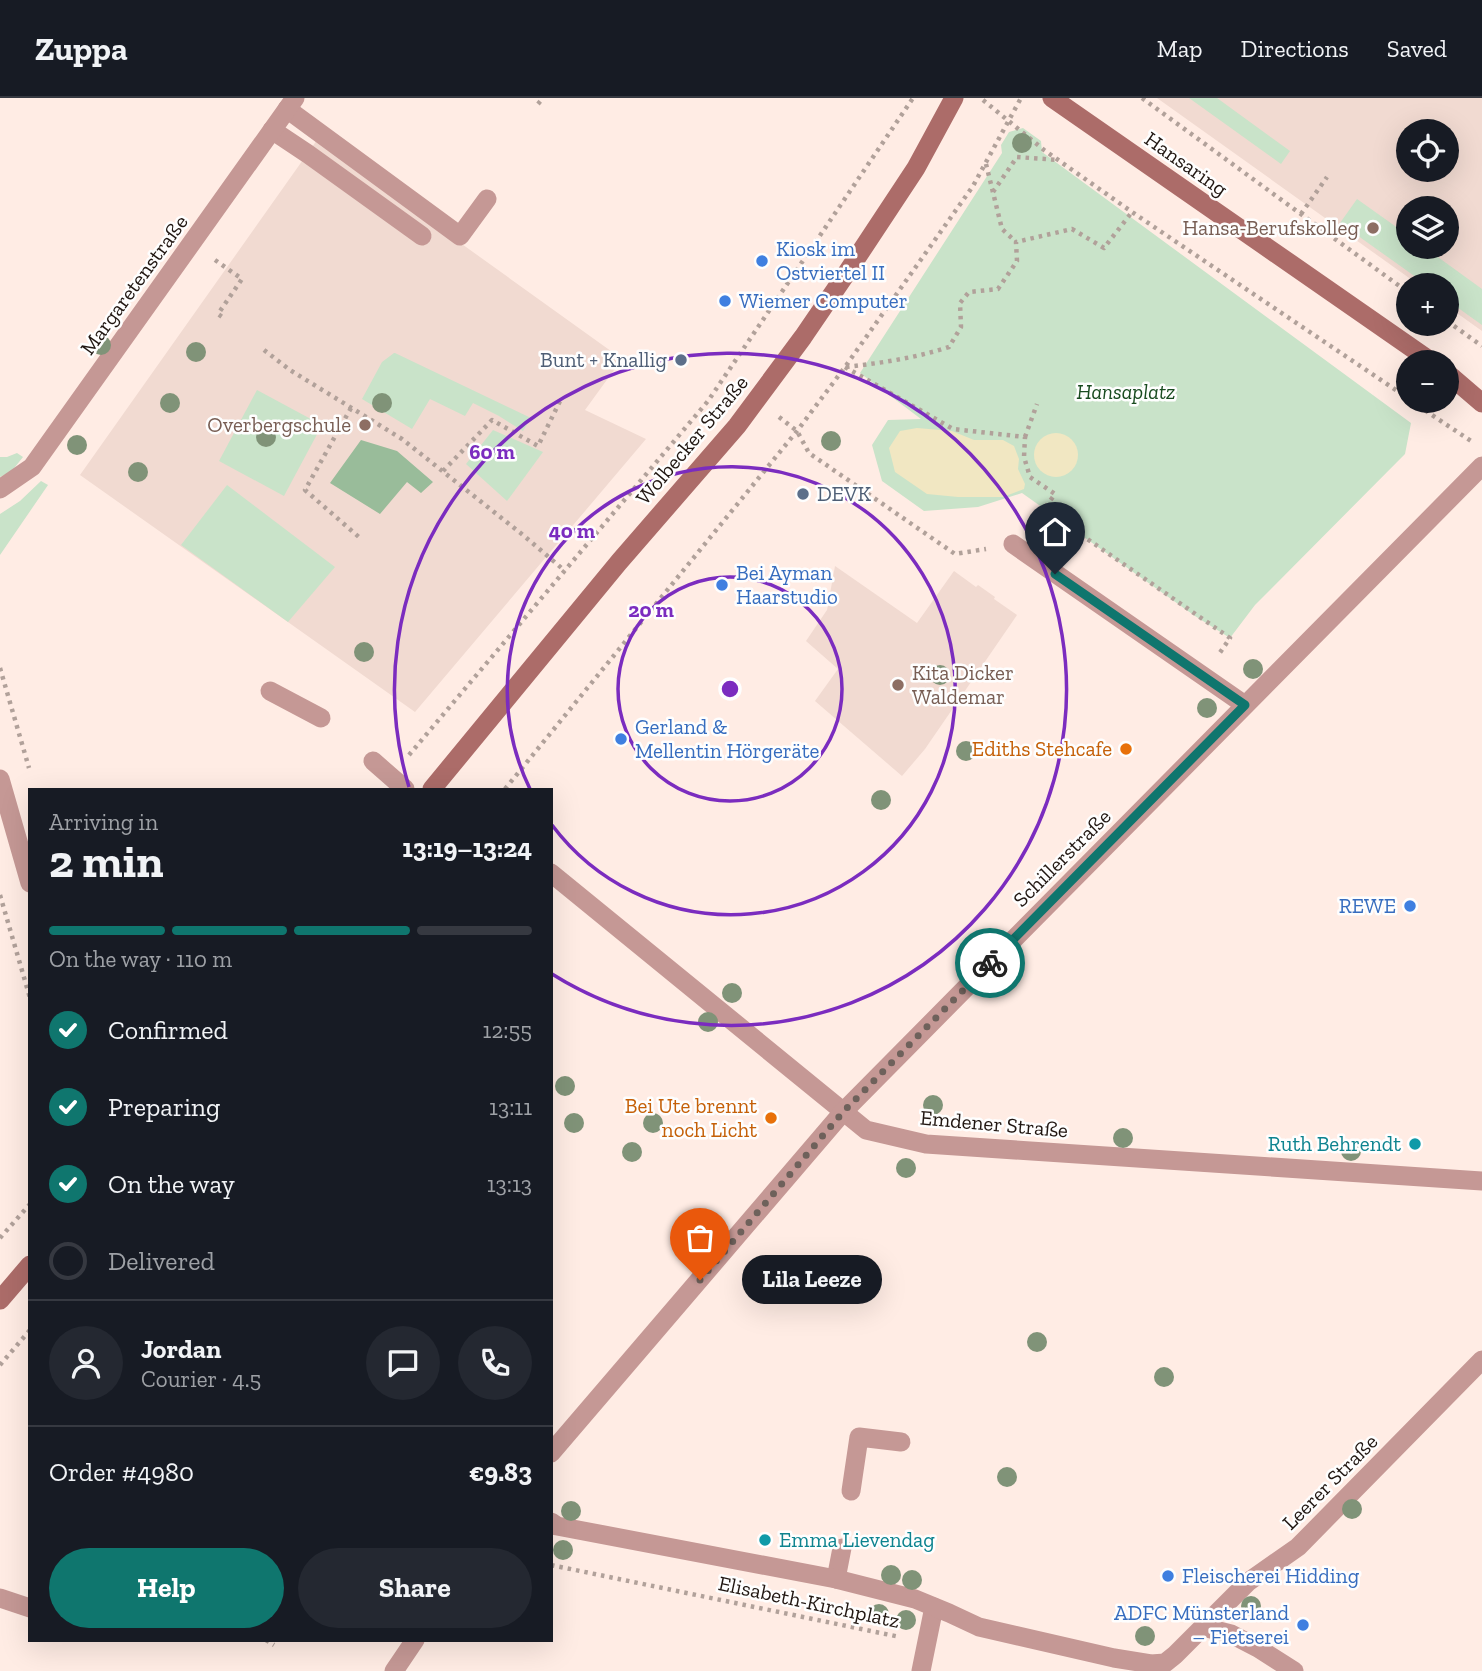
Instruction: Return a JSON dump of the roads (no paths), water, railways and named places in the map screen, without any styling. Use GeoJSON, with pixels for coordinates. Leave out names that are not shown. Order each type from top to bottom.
{"type":"FeatureCollection","features":[{"type":"Feature","properties":{"kind":"main road","name":"Wolbecker Straße"},"geometry":{"type":"LineString","coordinates":[[440,787],[619,562],[737,426],[817,316],[895,200],[916,168],[954,98]]}},
{"type":"Feature","properties":{"kind":"main road","name":"Hansaring"},"geometry":{"type":"LineString","coordinates":[[1052,98],[1415,350]]}},
{"type":"Feature","properties":{"kind":"main road"},"geometry":{"type":"LineString","coordinates":[[1459,383],[1482,403]]}},
{"type":"Feature","properties":{"kind":"main road"},"geometry":{"type":"LineString","coordinates":[[0,1300],[28,1267]]}},
{"type":"Feature","properties":{"kind":"street","name":"Margaretenstraße"},"geometry":{"type":"LineString","coordinates":[[0,489],[32,467],[291,104]]}},
{"type":"Feature","properties":{"kind":"street"},"geometry":{"type":"LineString","coordinates":[[291,104],[460,236],[487,199]]}},
{"type":"Feature","properties":{"kind":"street"},"geometry":{"type":"LineString","coordinates":[[272,130],[422,236]]}},
{"type":"Feature","properties":{"kind":"street","name":"Schillerstraße"},"geometry":{"type":"LineString","coordinates":[[553,1451],[843,1112],[1482,466]]}},
{"type":"Feature","properties":{"kind":"street"},"geometry":{"type":"LineString","coordinates":[[1013,544],[1245,705]]}},
{"type":"Feature","properties":{"kind":"street"},"geometry":{"type":"LineString","coordinates":[[270,691],[321,718]]}},
{"type":"Feature","properties":{"kind":"street"},"geometry":{"type":"LineString","coordinates":[[373,761],[398,783]]}},
{"type":"Feature","properties":{"kind":"street"},"geometry":{"type":"LineString","coordinates":[[0,779],[28,876]]}},
{"type":"Feature","properties":{"kind":"street","name":"Emdener Straße"},"geometry":{"type":"LineString","coordinates":[[553,875],[866,1130],[926,1144],[1482,1181]]}},
{"type":"Feature","properties":{"kind":"street","name":"Leerer Straße"},"geometry":{"type":"LineString","coordinates":[[553,1523],[836,1579],[915,1599],[979,1627],[1114,1658],[1151,1664],[1164,1663],[1248,1582],[1298,1547],[1482,1360]]}},
{"type":"Feature","properties":{"kind":"street"},"geometry":{"type":"LineString","coordinates":[[851,1491],[859,1437],[901,1443]]}},
{"type":"Feature","properties":{"kind":"street"},"geometry":{"type":"LineString","coordinates":[[836,1579],[842,1548]]}},
{"type":"Feature","properties":{"kind":"street"},"geometry":{"type":"LineString","coordinates":[[0,1598],[28,1607]]}},
{"type":"Feature","properties":{"kind":"street"},"geometry":{"type":"LineString","coordinates":[[921,1671],[934,1607]]}},
{"type":"Feature","properties":{"kind":"street"},"geometry":{"type":"LineString","coordinates":[[1203,1628],[1231,1634],[1294,1671]]}},
{"type":"Feature","properties":{"kind":"street"},"geometry":{"type":"LineString","coordinates":[[394,1671],[414,1642]]}},
{"type":"Feature","properties":{"kind":"place","name":"Hansa-Berufskolleg"},"geometry":{"type":"Point","coordinates":[1373,228]}},
{"type":"Feature","properties":{"kind":"place","name":"Kiosk im Ostviertel II"},"geometry":{"type":"Point","coordinates":[762,261]}},
{"type":"Feature","properties":{"kind":"place","name":"Wiemer Computer"},"geometry":{"type":"Point","coordinates":[725,301]}},
{"type":"Feature","properties":{"kind":"place","name":"Bunt + Knallig"},"geometry":{"type":"Point","coordinates":[681,360]}},
{"type":"Feature","properties":{"kind":"place","name":"Overbergschule"},"geometry":{"type":"Point","coordinates":[365,425]}},
{"type":"Feature","properties":{"kind":"place","name":"DEVK"},"geometry":{"type":"Point","coordinates":[803,494]}},
{"type":"Feature","properties":{"kind":"place","name":"Bei Ayman Haarstudio"},"geometry":{"type":"Point","coordinates":[722,585]}},
{"type":"Feature","properties":{"kind":"place","name":"Kita Dicker Waldemar"},"geometry":{"type":"Point","coordinates":[898,685]}},
{"type":"Feature","properties":{"kind":"place","name":"Gerland & Mellentin Hörgeräte"},"geometry":{"type":"Point","coordinates":[621,739]}},
{"type":"Feature","properties":{"kind":"place","name":"Ediths Stehcafe"},"geometry":{"type":"Point","coordinates":[1126,749]}},
{"type":"Feature","properties":{"kind":"place","name":"REWE"},"geometry":{"type":"Point","coordinates":[1410,906]}},
{"type":"Feature","properties":{"kind":"place","name":"Bei Ute brennt noch Licht"},"geometry":{"type":"Point","coordinates":[771,1118]}},
{"type":"Feature","properties":{"kind":"place","name":"Ruth Behrendt"},"geometry":{"type":"Point","coordinates":[1415,1144]}},
{"type":"Feature","properties":{"kind":"place","name":"Lila Leeze"},"geometry":{"type":"Point","coordinates":[700,1280]}},
{"type":"Feature","properties":{"kind":"place","name":"Emma Lievendag"},"geometry":{"type":"Point","coordinates":[765,1540]}},
{"type":"Feature","properties":{"kind":"place","name":"Fleischerei Hidding"},"geometry":{"type":"Point","coordinates":[1168,1576]}},
{"type":"Feature","properties":{"kind":"place","name":"ADFC Münsterland – Fietserei"},"geometry":{"type":"Point","coordinates":[1303,1625]}},
{"type":"Feature","properties":{"kind":"park label","name":"Hansaplatz"},"geometry":{"type":"Point","coordinates":[1126,392]}}]}
